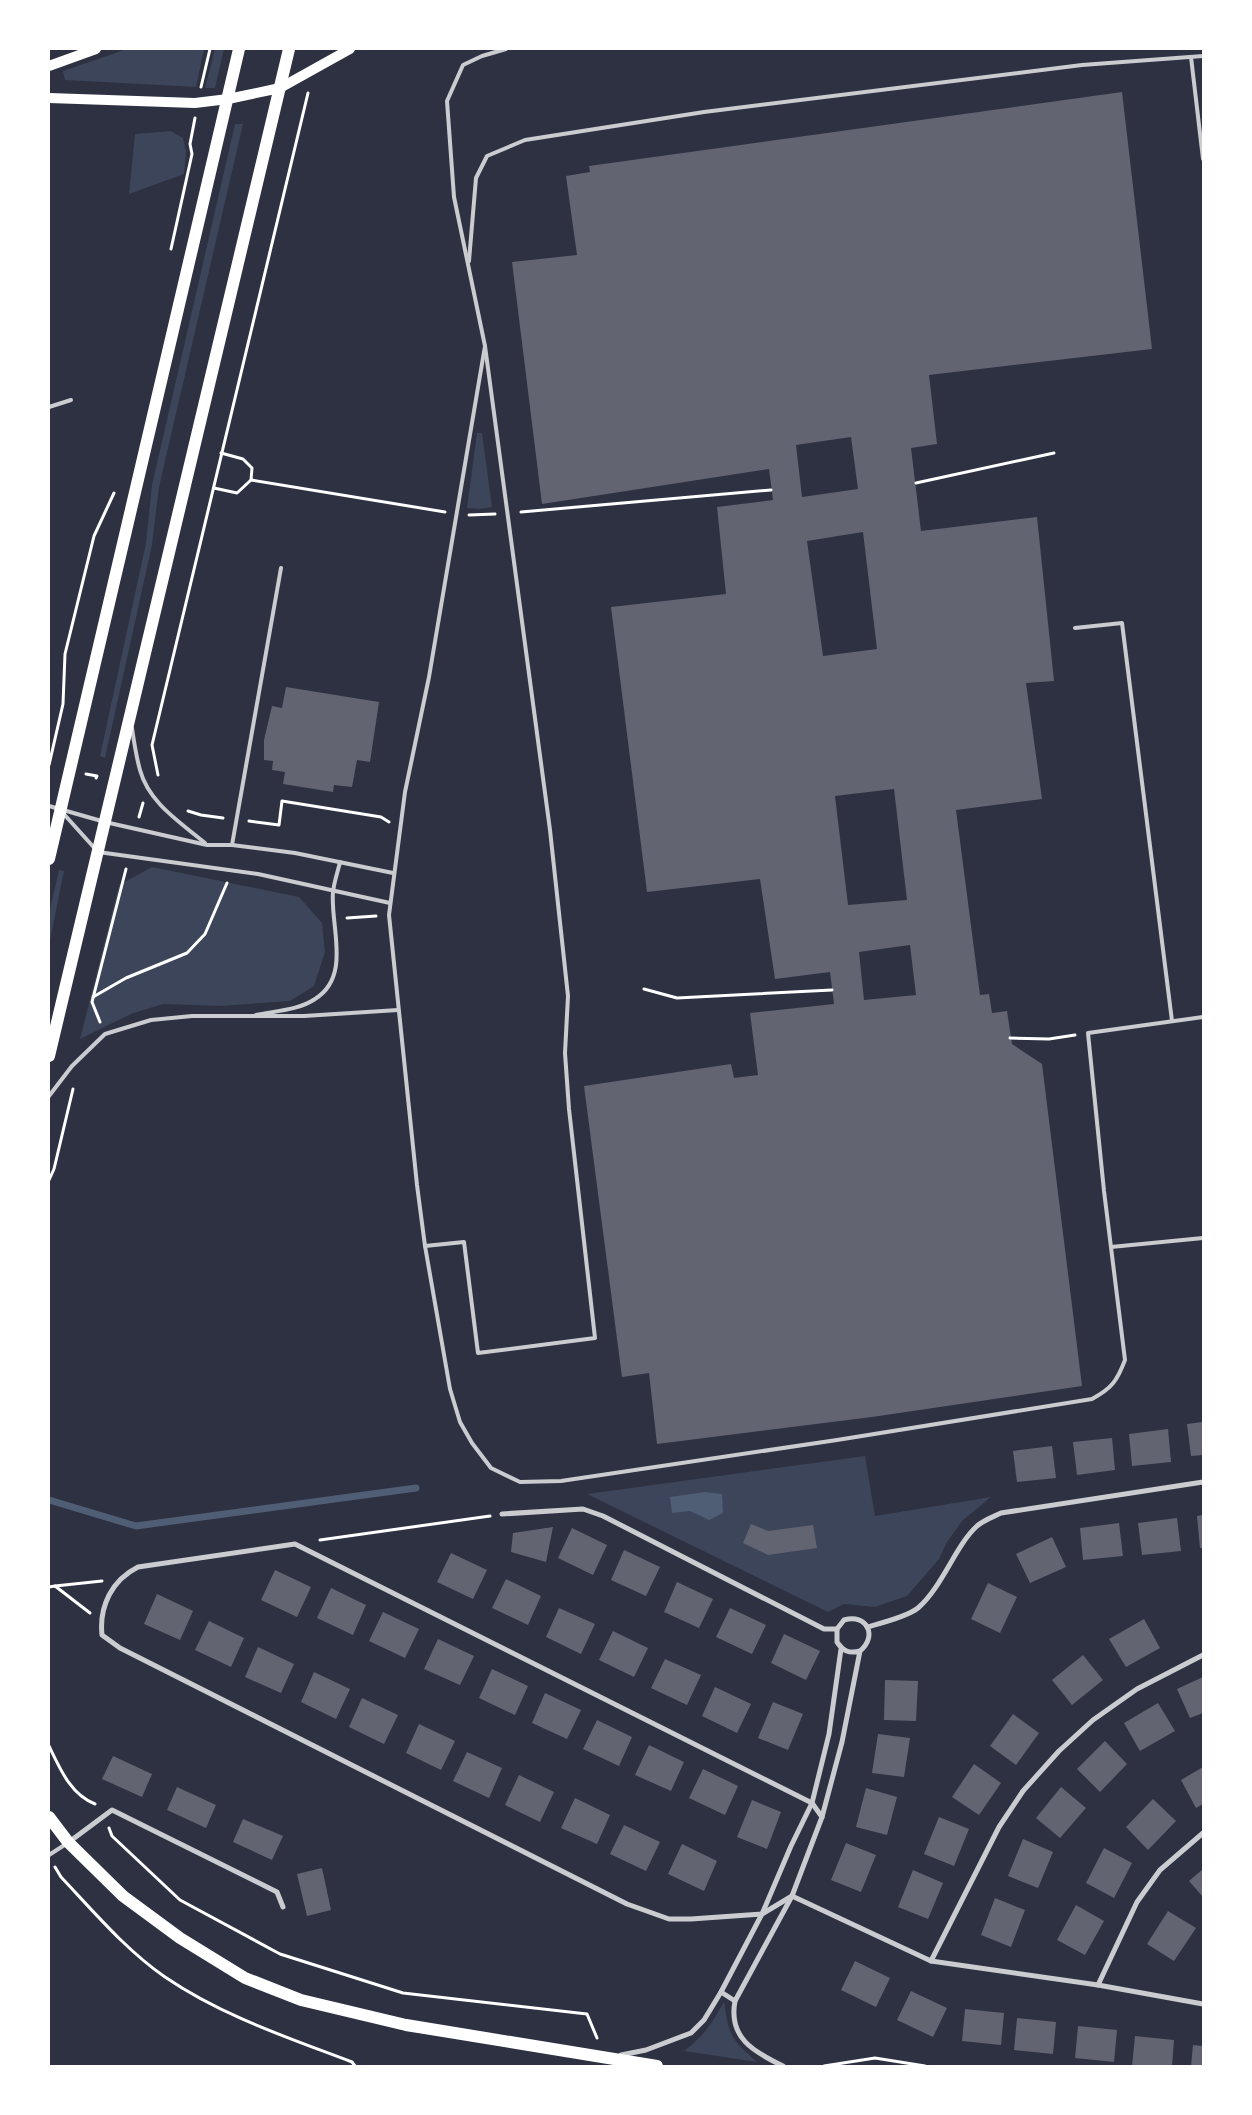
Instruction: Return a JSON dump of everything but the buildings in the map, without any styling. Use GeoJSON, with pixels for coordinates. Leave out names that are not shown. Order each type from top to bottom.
{"type":"FeatureCollection","features":[{"type":"Feature","properties":{"kind":"main road"},"geometry":{"type":"LineString","coordinates":[[49,66],[77,52],[96,49]]}},
{"type":"Feature","properties":{"kind":"main road"},"geometry":{"type":"LineString","coordinates":[[49,858],[54,808],[239,49]]}},
{"type":"Feature","properties":{"kind":"main road"},"geometry":{"type":"LineString","coordinates":[[49,1056],[289,49]]}},
{"type":"Feature","properties":{"kind":"main road"},"geometry":{"type":"LineString","coordinates":[[49,98],[198,102],[228,99],[280,88],[350,49]]}},
{"type":"Feature","properties":{"kind":"main road"},"geometry":{"type":"LineString","coordinates":[[49,1818],[68,1842],[123,1896],[180,1938],[245,1978],[301,2000],[406,2025],[657,2066]]}},
{"type":"Feature","properties":{"kind":"street"},"geometry":{"type":"LineString","coordinates":[[867,1627],[894,1619],[917,1609],[944,1575],[977,1526],[1001,1513],[1203,1482]]}},
{"type":"Feature","properties":{"kind":"street"},"geometry":{"type":"LineString","coordinates":[[502,1514],[583,1509],[603,1516],[824,1629],[837,1630]]}},
{"type":"Feature","properties":{"kind":"street"},"geometry":{"type":"LineString","coordinates":[[792,1896],[762,1914],[669,1919],[627,1904],[120,1648],[102,1634],[101,1620],[108,1596],[126,1573],[138,1567],[295,1544],[812,1803],[822,1817]]}},
{"type":"Feature","properties":{"kind":"street"},"geometry":{"type":"LineString","coordinates":[[783,2066],[764,2057],[744,2041],[737,2032],[734,2021],[735,2001],[792,1896],[822,1817],[842,1742],[860,1651],[869,1641],[867,1627],[863,1622],[850,1619],[840,1624],[837,1630],[836,1642],[841,1649],[851,1653],[860,1651]]}},
{"type":"Feature","properties":{"kind":"street"},"geometry":{"type":"LineString","coordinates":[[605,2059],[646,2050],[691,2033],[704,2020],[722,1992],[762,1914],[790,1846],[812,1803],[829,1734],[841,1649]]}},
{"type":"Feature","properties":{"kind":"street"},"geometry":{"type":"LineString","coordinates":[[931,1961],[999,1827],[1023,1791],[1059,1751],[1092,1720],[1137,1688],[1203,1655]]}},
{"type":"Feature","properties":{"kind":"street"},"geometry":{"type":"LineString","coordinates":[[68,1842],[112,1810],[277,1892],[283,1907]]}},
{"type":"Feature","properties":{"kind":"street"},"geometry":{"type":"LineString","coordinates":[[1098,1985],[1136,1902],[1160,1870],[1203,1833]]}},
{"type":"Feature","properties":{"kind":"street"},"geometry":{"type":"LineString","coordinates":[[792,1896],[931,1961],[1098,1985],[1203,2004]]}},
{"type":"Feature","properties":{"kind":"street"},"geometry":{"type":"LineString","coordinates":[[722,1992],[735,2001]]}},
{"type":"Feature","properties":{"kind":"lane"},"geometry":{"type":"LineString","coordinates":[[425,1246],[464,1242],[478,1353],[595,1338],[568,1100],[565,1053],[568,996],[550,830],[486,346],[454,197],[447,101],[463,66],[482,56],[506,49]]}},
{"type":"Feature","properties":{"kind":"lane"},"geometry":{"type":"LineString","coordinates":[[468,266],[476,178],[487,156],[525,140],[704,112],[1082,66],[1203,56]]}},
{"type":"Feature","properties":{"kind":"lane"},"geometry":{"type":"LineString","coordinates":[[1191,57],[1203,159]]}},
{"type":"Feature","properties":{"kind":"lane"},"geometry":{"type":"LineString","coordinates":[[486,346],[455,514],[429,677],[405,792],[389,915],[425,1246],[450,1390],[460,1422],[472,1443],[491,1468],[520,1482],[560,1481],[837,1440],[1092,1399],[1108,1390],[1118,1378],[1125,1360],[1088,1032],[1203,1017]]}},
{"type":"Feature","properties":{"kind":"lane"},"geometry":{"type":"LineString","coordinates":[[49,407],[71,400]]}},
{"type":"Feature","properties":{"kind":"lane"},"geometry":{"type":"LineString","coordinates":[[232,845],[281,568]]}},
{"type":"Feature","properties":{"kind":"lane"},"geometry":{"type":"LineString","coordinates":[[1075,628],[1122,623],[1172,1021]]}},
{"type":"Feature","properties":{"kind":"lane"},"geometry":{"type":"LineString","coordinates":[[130,717],[140,771],[152,795],[159,805],[207,845]]}},
{"type":"Feature","properties":{"kind":"lane"},"geometry":{"type":"LineString","coordinates":[[54,808],[105,822],[207,845],[232,845],[295,853],[393,874]]}},
{"type":"Feature","properties":{"kind":"lane"},"geometry":{"type":"LineString","coordinates":[[54,808],[98,852],[258,874],[390,903]]}},
{"type":"Feature","properties":{"kind":"lane"},"geometry":{"type":"LineString","coordinates":[[244,1017],[294,1008],[316,999],[331,982],[338,961],[333,892],[340,862]]}},
{"type":"Feature","properties":{"kind":"lane"},"geometry":{"type":"LineString","coordinates":[[49,1096],[72,1066],[105,1034],[150,1020],[192,1016],[244,1017],[366,1013],[398,1010]]}},
{"type":"Feature","properties":{"kind":"lane"},"geometry":{"type":"LineString","coordinates":[[1111,1247],[1203,1238]]}},
{"type":"Feature","properties":{"kind":"lane"},"geometry":{"type":"LineString","coordinates":[[49,1855],[68,1842]]}},
{"type":"Feature","properties":{"kind":"path"},"geometry":{"type":"LineString","coordinates":[[171,251],[192,154],[190,144],[210,49]]}},
{"type":"Feature","properties":{"kind":"path"},"geometry":{"type":"LineString","coordinates":[[136,829],[143,802],[160,785],[152,745],[303,109],[315,68]]}},
{"type":"Feature","properties":{"kind":"path"},"geometry":{"type":"LineString","coordinates":[[214,488],[237,492],[251,480],[252,468],[243,459],[221,453]]}},
{"type":"Feature","properties":{"kind":"path"},"geometry":{"type":"LineString","coordinates":[[916,483],[1054,453]]}},
{"type":"Feature","properties":{"kind":"path"},"geometry":{"type":"LineString","coordinates":[[251,480],[455,514],[483,516],[771,490]]}},
{"type":"Feature","properties":{"kind":"path"},"geometry":{"type":"LineString","coordinates":[[49,765],[63,704],[65,654],[94,536],[115,491]]}},
{"type":"Feature","properties":{"kind":"path"},"geometry":{"type":"LineString","coordinates":[[184,809],[201,815],[279,825],[282,801],[381,817],[400,830]]}},
{"type":"Feature","properties":{"kind":"path"},"geometry":{"type":"LineString","coordinates":[[105,1034],[92,1002],[130,857]]}},
{"type":"Feature","properties":{"kind":"path"},"geometry":{"type":"LineString","coordinates":[[94,997],[126,978],[187,953],[204,934],[232,871]]}},
{"type":"Feature","properties":{"kind":"path"},"geometry":{"type":"LineString","coordinates":[[334,917],[353,918],[389,915]]}},
{"type":"Feature","properties":{"kind":"path"},"geometry":{"type":"LineString","coordinates":[[644,989],[676,998],[832,990]]}},
{"type":"Feature","properties":{"kind":"path"},"geometry":{"type":"LineString","coordinates":[[1010,1038],[1049,1039],[1088,1032]]}},
{"type":"Feature","properties":{"kind":"path"},"geometry":{"type":"LineString","coordinates":[[49,1180],[54,1169],[75,1080]]}},
{"type":"Feature","properties":{"kind":"path"},"geometry":{"type":"LineString","coordinates":[[295,1544],[502,1514]]}},
{"type":"Feature","properties":{"kind":"path"},"geometry":{"type":"LineString","coordinates":[[49,1587],[119,1580]]}},
{"type":"Feature","properties":{"kind":"path"},"geometry":{"type":"LineString","coordinates":[[55,1586],[101,1620]]}},
{"type":"Feature","properties":{"kind":"path"},"geometry":{"type":"LineString","coordinates":[[49,1746],[66,1778],[83,1800],[101,1807],[112,1836],[180,1900],[280,1954],[403,1993],[587,2014],[605,2059]]}},
{"type":"Feature","properties":{"kind":"path"},"geometry":{"type":"LineString","coordinates":[[53,1864],[61,1877],[116,1936],[165,1977],[214,2005],[272,2032],[352,2062],[355,2066]]}},
{"type":"Feature","properties":{"kind":"path"},"geometry":{"type":"LineString","coordinates":[[824,2066],[874,2058],[926,2066]]}},
{"type":"Feature","properties":{"kind":"shaded area"},"geometry":{"type":"Polygon","coordinates":[[[127,49],[204,49],[196,87],[65,80],[63,71],[127,49]]]}},
{"type":"Feature","properties":{"kind":"shaded area"},"geometry":{"type":"Polygon","coordinates":[[[215,49],[224,49],[215,88],[205,88],[215,49]]]}},
{"type":"Feature","properties":{"kind":"shaded area"},"geometry":{"type":"Polygon","coordinates":[[[235,124],[243,124],[159,487],[152,545],[105,758],[100,756],[146,543],[152,485],[235,124]]]}},
{"type":"Feature","properties":{"kind":"shaded area"},"geometry":{"type":"Polygon","coordinates":[[[171,131],[183,138],[186,152],[184,174],[129,194],[135,134],[171,131]]]}},
{"type":"Feature","properties":{"kind":"shaded area"},"geometry":{"type":"Polygon","coordinates":[[[477,433],[482,433],[492,507],[479,509],[467,508],[477,433]]]}},
{"type":"Feature","properties":{"kind":"shaded area"},"geometry":{"type":"Polygon","coordinates":[[[152,867],[299,897],[322,923],[325,952],[314,986],[290,1001],[220,1006],[163,1004],[131,1014],[80,1039],[119,885],[152,867]]]}},
{"type":"Feature","properties":{"kind":"shaded area"},"geometry":{"type":"Polygon","coordinates":[[[59,870],[64,871],[49,945],[49,913],[59,870]]]}},
{"type":"Feature","properties":{"kind":"shaded area"},"geometry":{"type":"Polygon","coordinates":[[[865,1456],[875,1516],[991,1497],[962,1521],[947,1542],[939,1559],[907,1596],[875,1607],[844,1604],[828,1612],[587,1494],[865,1456]]]}},
{"type":"Feature","properties":{"kind":"shaded area"},"geometry":{"type":"Polygon","coordinates":[[[705,1492],[722,1494],[723,1513],[709,1520],[690,1511],[672,1513],[670,1497],[705,1492]]]}},
{"type":"Feature","properties":{"kind":"shaded area"},"geometry":{"type":"Polygon","coordinates":[[[724,2002],[730,2030],[736,2042],[757,2062],[684,2051],[707,2029],[724,2002]]]}},
{"type":"Feature","properties":{"kind":"waterway"},"geometry":{"type":"LineString","coordinates":[[49,1500],[136,1526],[416,1488]]}}]}
